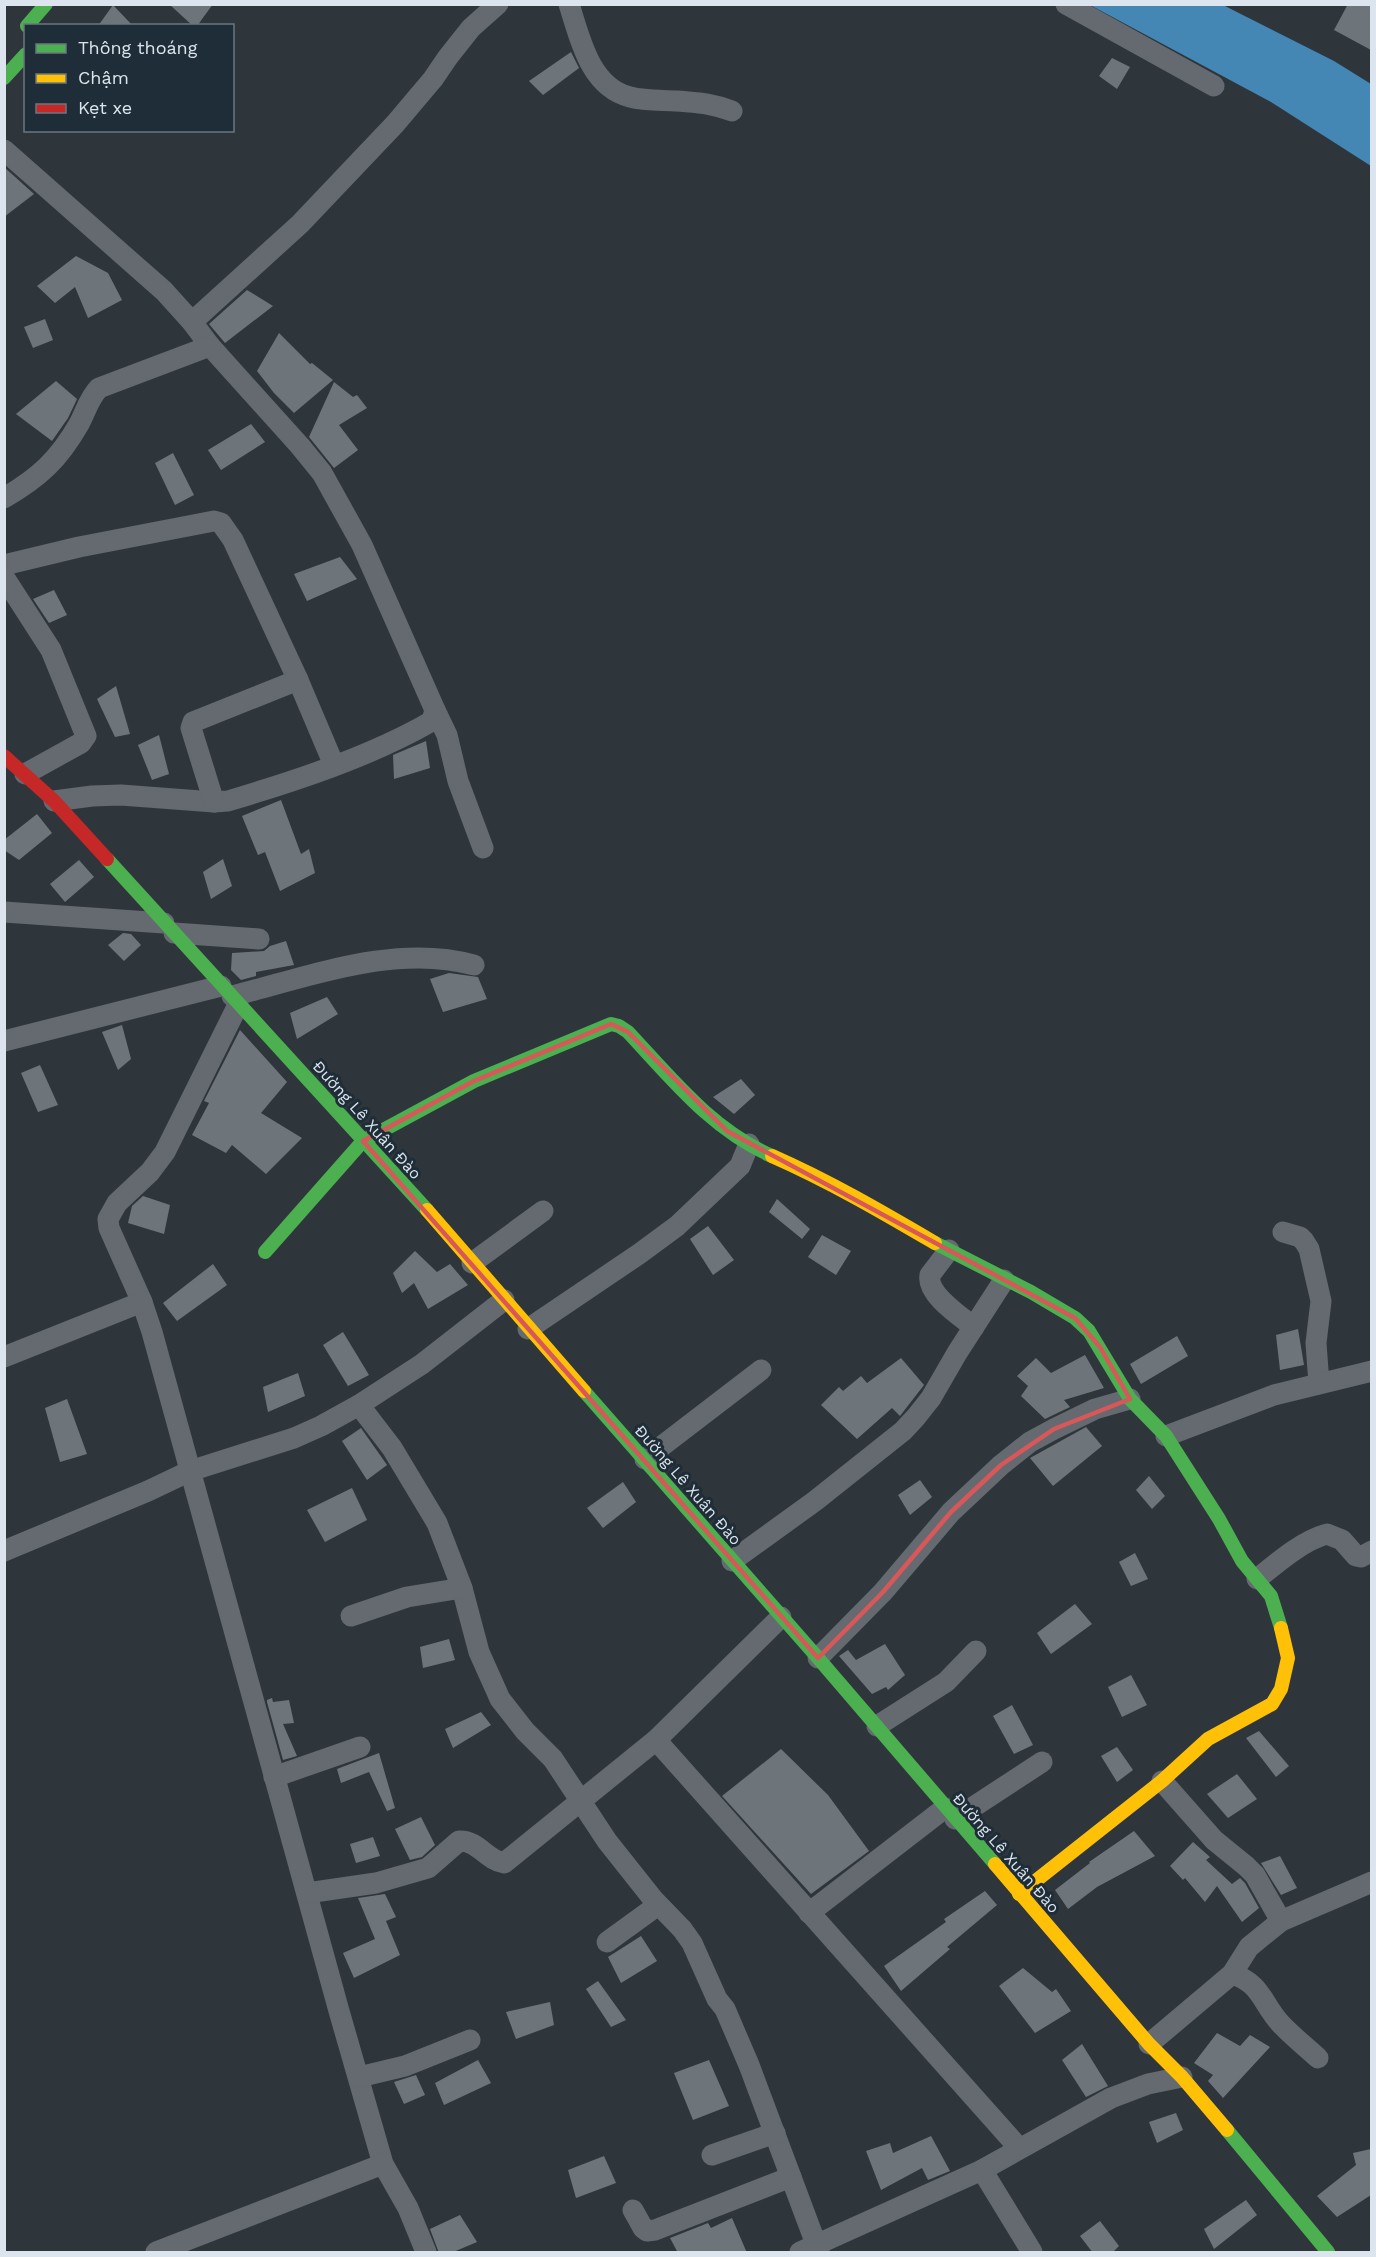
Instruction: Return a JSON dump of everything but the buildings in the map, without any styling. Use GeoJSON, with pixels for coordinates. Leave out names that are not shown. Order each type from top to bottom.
{"type":"FeatureCollection","features":[{"type":"Feature","properties":{"kind":"main road"},"geometry":{"type":"LineString","coordinates":[[28,24],[46,4]]}},
{"type":"Feature","properties":{"kind":"main road"},"geometry":{"type":"LineString","coordinates":[[4,78],[24,56]]}},
{"type":"Feature","properties":{"kind":"main road","name":"Đường Lê Xuân Đào"},"geometry":{"type":"LineString","coordinates":[[4,756],[54,801],[420,1202],[528,1329],[645,1459],[877,1726],[1149,2044],[1182,2077],[1283,2194],[1328,2253]]}},
{"type":"Feature","properties":{"kind":"main road"},"geometry":{"type":"LineString","coordinates":[[265,1252],[363,1141],[474,1081],[611,1024],[628,1032],[717,1125],[749,1144],[868,1203],[949,1250],[1061,1308],[1082,1325],[1100,1347],[1130,1399],[1166,1436],[1219,1519],[1242,1561],[1271,1596],[1287,1647],[1287,1667],[1281,1689],[1268,1707],[1215,1734],[1162,1781],[1019,1894]]}},
{"type":"Feature","properties":{"kind":"street"},"geometry":{"type":"LineString","coordinates":[[192,321],[300,224],[394,124],[433,79],[471,28],[498,4]]}},
{"type":"Feature","properties":{"kind":"street"},"geometry":{"type":"LineString","coordinates":[[569,4],[593,70],[608,86],[631,97],[704,102],[732,111]]}},
{"type":"Feature","properties":{"kind":"street"},"geometry":{"type":"LineString","coordinates":[[1066,4],[1214,86]]}},
{"type":"Feature","properties":{"kind":"street"},"geometry":{"type":"LineString","coordinates":[[4,150],[164,291],[322,473],[362,545],[447,735],[458,781],[483,848]]}},
{"type":"Feature","properties":{"kind":"street"},"geometry":{"type":"LineString","coordinates":[[4,498],[39,476],[53,463],[66,447],[85,413],[89,400],[99,388],[210,346]]}},
{"type":"Feature","properties":{"kind":"street"},"geometry":{"type":"LineString","coordinates":[[4,565],[90,544],[214,520],[221,523],[232,540],[298,680],[334,765]]}},
{"type":"Feature","properties":{"kind":"street"},"geometry":{"type":"LineString","coordinates":[[4,577],[51,650],[86,736],[81,743],[25,774]]}},
{"type":"Feature","properties":{"kind":"street"},"geometry":{"type":"LineString","coordinates":[[214,802],[191,728],[193,722],[298,680]]}},
{"type":"Feature","properties":{"kind":"street"},"geometry":{"type":"LineString","coordinates":[[54,801],[121,795],[228,801],[334,765],[403,738],[432,721],[435,710]]}},
{"type":"Feature","properties":{"kind":"street"},"geometry":{"type":"LineString","coordinates":[[4,912],[259,939]]}},
{"type":"Feature","properties":{"kind":"street"},"geometry":{"type":"LineString","coordinates":[[4,1041],[230,996],[376,960],[409,956],[433,957],[453,959],[474,965]]}},
{"type":"Feature","properties":{"kind":"street"},"geometry":{"type":"LineString","coordinates":[[230,996],[165,1152],[144,1178],[117,1203],[108,1219],[109,1228],[142,1302],[383,2164],[408,2208],[426,2253]]}},
{"type":"Feature","properties":{"kind":"street"},"geometry":{"type":"LineString","coordinates":[[528,1329],[677,1226],[740,1166],[749,1144]]}},
{"type":"Feature","properties":{"kind":"street"},"geometry":{"type":"LineString","coordinates":[[472,1263],[543,1210]]}},
{"type":"Feature","properties":{"kind":"street"},"geometry":{"type":"LineString","coordinates":[[1284,1232],[1300,1237],[1304,1241],[1322,1301],[1316,1343],[1319,1384]]}},
{"type":"Feature","properties":{"kind":"street"},"geometry":{"type":"LineString","coordinates":[[949,1250],[930,1275],[930,1287],[940,1299],[974,1327]]}},
{"type":"Feature","properties":{"kind":"street"},"geometry":{"type":"LineString","coordinates":[[732,1561],[815,1501],[903,1431],[931,1398],[1005,1280]]}},
{"type":"Feature","properties":{"kind":"street"},"geometry":{"type":"LineString","coordinates":[[4,1551],[190,1471],[294,1438],[321,1426],[359,1405],[422,1364],[504,1300]]}},
{"type":"Feature","properties":{"kind":"street"},"geometry":{"type":"LineString","coordinates":[[4,1358],[142,1302]]}},
{"type":"Feature","properties":{"kind":"street"},"geometry":{"type":"LineString","coordinates":[[645,1459],[761,1370]]}},
{"type":"Feature","properties":{"kind":"street"},"geometry":{"type":"LineString","coordinates":[[1166,1436],[1274,1395],[1371,1371]]}},
{"type":"Feature","properties":{"kind":"street"},"geometry":{"type":"LineString","coordinates":[[818,1658],[883,1592],[951,1512],[1001,1465],[1030,1442],[1054,1429],[1095,1409],[1130,1399]]}},
{"type":"Feature","properties":{"kind":"street"},"geometry":{"type":"LineString","coordinates":[[359,1405],[392,1448],[436,1523],[462,1588],[479,1652],[500,1698],[520,1725],[553,1759],[607,1841],[692,1943],[717,1999],[725,2009],[775,2133],[791,2176],[812,2250],[982,2170],[1111,2098],[1148,2085],[1182,2077]]}},
{"type":"Feature","properties":{"kind":"street"},"geometry":{"type":"LineString","coordinates":[[1257,1579],[1279,1561],[1312,1540],[1328,1534],[1342,1540],[1356,1556],[1361,1557],[1371,1551]]}},
{"type":"Feature","properties":{"kind":"street"},"geometry":{"type":"LineString","coordinates":[[351,1616],[407,1597],[462,1588]]}},
{"type":"Feature","properties":{"kind":"street"},"geometry":{"type":"LineString","coordinates":[[307,1893],[376,1882],[428,1868],[459,1841],[466,1840],[498,1862],[504,1863],[656,1740],[781,1617]]}},
{"type":"Feature","properties":{"kind":"street"},"geometry":{"type":"LineString","coordinates":[[877,1726],[946,1682],[976,1652]]}},
{"type":"Feature","properties":{"kind":"street"},"geometry":{"type":"LineString","coordinates":[[656,1740],[1018,2148]]}},
{"type":"Feature","properties":{"kind":"street"},"geometry":{"type":"LineString","coordinates":[[274,1777],[360,1747]]}},
{"type":"Feature","properties":{"kind":"street"},"geometry":{"type":"LineString","coordinates":[[809,1913],[950,1813],[1042,1762]]}},
{"type":"Feature","properties":{"kind":"street"},"geometry":{"type":"LineString","coordinates":[[1162,1781],[1214,1840],[1255,1875],[1281,1921]]}},
{"type":"Feature","properties":{"kind":"street"},"geometry":{"type":"LineString","coordinates":[[1149,2044],[1232,1974],[1249,1947],[1281,1921],[1371,1882]]}},
{"type":"Feature","properties":{"kind":"street"},"geometry":{"type":"LineString","coordinates":[[607,1942],[658,1905]]}},
{"type":"Feature","properties":{"kind":"street"},"geometry":{"type":"LineString","coordinates":[[1232,1974],[1248,1980],[1258,1989],[1279,2021],[1318,2058]]}},
{"type":"Feature","properties":{"kind":"street"},"geometry":{"type":"LineString","coordinates":[[359,2077],[405,2066],[470,2040]]}},
{"type":"Feature","properties":{"kind":"street"},"geometry":{"type":"LineString","coordinates":[[712,2155],[775,2133]]}},
{"type":"Feature","properties":{"kind":"street"},"geometry":{"type":"LineString","coordinates":[[156,2253],[383,2164]]}},
{"type":"Feature","properties":{"kind":"street"},"geometry":{"type":"LineString","coordinates":[[982,2170],[1032,2253]]}},
{"type":"Feature","properties":{"kind":"street"},"geometry":{"type":"LineString","coordinates":[[633,2210],[643,2228],[647,2231],[656,2230],[791,2176]]}},
{"type":"Feature","properties":{"kind":"highlighted area"},"geometry":{"type":"Polygon","coordinates":[[[611,1024],[628,1032],[727,1131],[1075,1318],[1100,1347],[1130,1399],[1054,1429],[1001,1465],[951,1512],[883,1592],[818,1658],[363,1141],[474,1081],[611,1024]]]}},
{"type":"Feature","properties":{"kind":"water"},"geometry":{"type":"Polygon","coordinates":[[[1090,5],[1223,5],[1334,61],[1371,84],[1371,166],[1271,102],[1090,5]]]}},
{"type":"Feature","properties":{"kind":"traffic: fast"},"geometry":{"type":"LineString","coordinates":[[29,24],[46,4]]}},
{"type":"Feature","properties":{"kind":"traffic: fast"},"geometry":{"type":"LineString","coordinates":[[4,78],[24,56]]}},
{"type":"Feature","properties":{"kind":"traffic: fast"},"geometry":{"type":"LineString","coordinates":[[107,859],[427,1210]]}},
{"type":"Feature","properties":{"kind":"traffic: fast"},"geometry":{"type":"LineString","coordinates":[[265,1252],[363,1141],[474,1081],[611,1024],[628,1032],[677,1085],[712,1118],[750,1145],[772,1156]]}},
{"type":"Feature","properties":{"kind":"traffic: fast"},"geometry":{"type":"LineString","coordinates":[[935,1243],[1031,1292],[1075,1318],[1089,1331],[1130,1399],[1166,1436],[1219,1519],[1242,1561],[1271,1596],[1281,1628]]}},
{"type":"Feature","properties":{"kind":"traffic: fast"},"geometry":{"type":"LineString","coordinates":[[584,1391],[995,1864]]}},
{"type":"Feature","properties":{"kind":"traffic: fast"},"geometry":{"type":"LineString","coordinates":[[1227,2130],[1328,2252]]}},
{"type":"Feature","properties":{"kind":"traffic: slow"},"geometry":{"type":"LineString","coordinates":[[772,1156],[835,1186],[935,1243]]}},
{"type":"Feature","properties":{"kind":"traffic: slow"},"geometry":{"type":"LineString","coordinates":[[427,1210],[584,1391]]}},
{"type":"Feature","properties":{"kind":"traffic: slow"},"geometry":{"type":"LineString","coordinates":[[1019,1894],[1162,1781],[1208,1739],[1272,1704],[1281,1689],[1288,1658],[1281,1628]]}},
{"type":"Feature","properties":{"kind":"traffic: slow"},"geometry":{"type":"LineString","coordinates":[[995,1864],[1149,2044],[1182,2077],[1227,2130]]}},
{"type":"Feature","properties":{"kind":"traffic: jam"},"geometry":{"type":"LineString","coordinates":[[4,756],[54,801],[107,859]]}}]}
